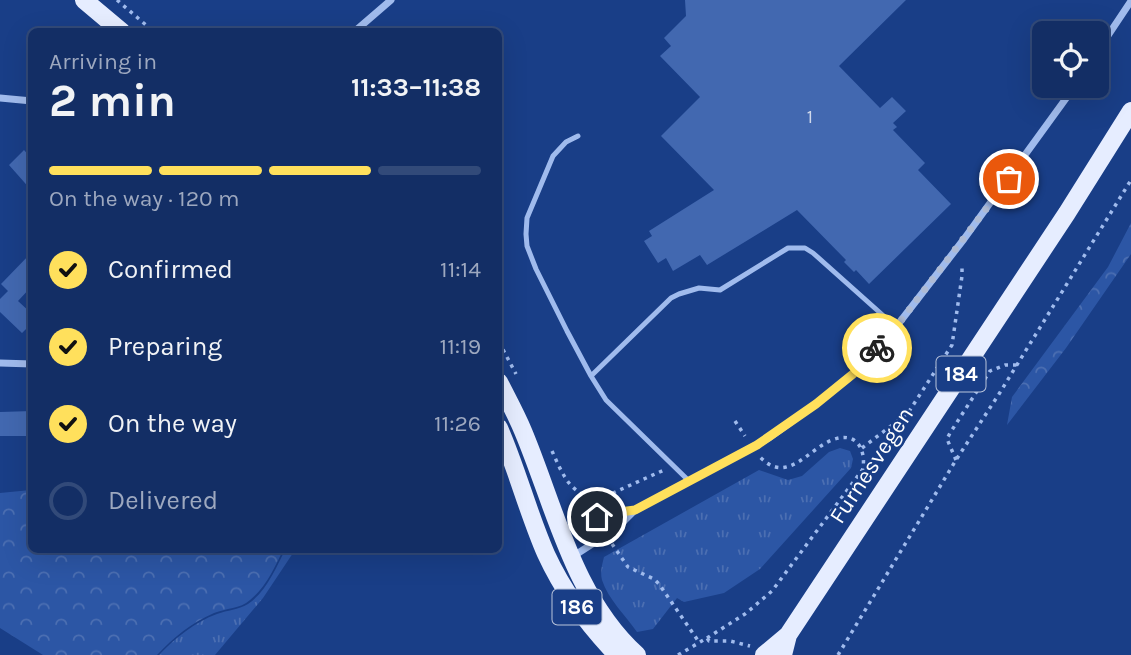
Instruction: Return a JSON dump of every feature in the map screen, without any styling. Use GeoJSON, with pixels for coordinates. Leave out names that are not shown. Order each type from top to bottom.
{"type":"FeatureCollection","features":[{"type":"Feature","properties":{"kind":"main road"},"geometry":{"type":"LineString","coordinates":[[84,0],[117,28]]}},
{"type":"Feature","properties":{"kind":"main road","name":"Furnesvegen"},"geometry":{"type":"LineString","coordinates":[[783,655],[788,635],[1067,213],[1131,111]]}},
{"type":"Feature","properties":{"kind":"main road","name":"186"},"geometry":{"type":"LineString","coordinates":[[502,388],[522,430],[571,557],[598,610],[637,655]]}},
{"type":"Feature","properties":{"kind":"main road","name":"186"},"geometry":{"type":"LineString","coordinates":[[502,436],[546,554],[580,611],[617,655]]}},
{"type":"Feature","properties":{"kind":"main road","name":"Furnesvegen"},"geometry":{"type":"LineString","coordinates":[[760,652],[788,635]]}},
{"type":"Feature","properties":{"kind":"street"},"geometry":{"type":"LineString","coordinates":[[359,28],[391,0]]}},
{"type":"Feature","properties":{"kind":"street"},"geometry":{"type":"LineString","coordinates":[[1109,34],[1131,1]]}},
{"type":"Feature","properties":{"kind":"street"},"geometry":{"type":"LineString","coordinates":[[0,98],[28,101]]}},
{"type":"Feature","properties":{"kind":"street"},"geometry":{"type":"LineString","coordinates":[[571,557],[617,528],[635,510],[753,447],[816,404],[853,374],[896,327],[994,199],[1066,98]]}},
{"type":"Feature","properties":{"kind":"street"},"geometry":{"type":"LineString","coordinates":[[0,363],[28,364]]}},
{"type":"Feature","properties":{"kind":"street"},"geometry":{"type":"LineString","coordinates":[[560,530],[612,513],[635,510]]}},
{"type":"Feature","properties":{"kind":"lane"},"geometry":{"type":"LineString","coordinates":[[578,136],[566,142],[553,156],[527,218],[527,246],[536,269],[606,400],[690,481]]}},
{"type":"Feature","properties":{"kind":"lane"},"geometry":{"type":"LineString","coordinates":[[591,376],[671,298],[699,288],[720,290],[788,248],[805,248],[813,253],[896,327]]}},
{"type":"Feature","properties":{"kind":"lane"},"geometry":{"type":"LineString","coordinates":[[560,530],[546,554],[571,557]]}},
{"type":"Feature","properties":{"kind":"path"},"geometry":{"type":"LineString","coordinates":[[117,0],[149,28]]}},
{"type":"Feature","properties":{"kind":"path"},"geometry":{"type":"LineString","coordinates":[[838,655],[1131,180]]}},
{"type":"Feature","properties":{"kind":"path"},"geometry":{"type":"LineString","coordinates":[[862,448],[908,413],[953,345],[962,266]]}},
{"type":"Feature","properties":{"kind":"path"},"geometry":{"type":"LineString","coordinates":[[956,460],[947,439],[956,422],[990,371],[1005,365],[1017,365]]}},
{"type":"Feature","properties":{"kind":"path"},"geometry":{"type":"LineString","coordinates":[[678,655],[745,614],[772,592],[863,469],[865,458],[862,448],[848,437],[831,440],[796,465],[779,468],[770,466],[761,459],[735,421]]}},
{"type":"Feature","properties":{"kind":"path"},"geometry":{"type":"LineString","coordinates":[[589,503],[673,466]]}},
{"type":"Feature","properties":{"kind":"path"},"geometry":{"type":"LineString","coordinates":[[610,541],[628,567],[659,584],[699,642]]}},
{"type":"Feature","properties":{"kind":"path"},"geometry":{"type":"LineString","coordinates":[[707,638],[709,641],[730,641],[760,652]]}},
{"type":"Feature","properties":{"kind":"green space"},"geometry":{"type":"Polygon","coordinates":[[[1131,223],[1131,254],[1066,348],[1007,425],[1012,397],[1108,267],[1131,223]]]}},
{"type":"Feature","properties":{"kind":"green space"},"geometry":{"type":"Polygon","coordinates":[[[840,448],[850,451],[853,459],[851,468],[760,569],[724,593],[684,602],[677,598],[653,629],[637,632],[605,587],[601,574],[604,557],[759,470],[788,480],[802,476],[829,452],[840,448]]]}},
{"type":"Feature","properties":{"kind":"green space"},"geometry":{"type":"Polygon","coordinates":[[[28,490],[28,553],[282,553],[265,583],[250,600],[198,621],[176,636],[157,655],[43,655],[0,628],[0,493],[28,490]]]}},
{"type":"Feature","properties":{"kind":"green space"},"geometry":{"type":"Polygon","coordinates":[[[283,553],[293,553],[263,598],[215,655],[159,655],[201,621],[244,606],[260,593],[283,553]]]}},
{"type":"Feature","properties":{"kind":"building"},"geometry":{"type":"Polygon","coordinates":[[[685,0],[906,0],[839,66],[880,108],[892,97],[906,111],[893,123],[897,127],[893,130],[925,163],[918,170],[951,204],[869,284],[844,262],[846,260],[797,210],[707,265],[700,255],[673,271],[666,258],[658,263],[644,241],[652,236],[649,231],[714,190],[661,136],[700,97],[660,56],[671,46],[664,38],[686,16],[685,0]]]}},
{"type":"Feature","properties":{"kind":"building"},"geometry":{"type":"Polygon","coordinates":[[[24,150],[28,154],[28,186],[9,165],[24,150]]]}},
{"type":"Feature","properties":{"kind":"building"},"geometry":{"type":"Polygon","coordinates":[[[28,256],[28,290],[18,301],[28,310],[28,327],[22,333],[0,312],[0,299],[8,291],[1,284],[28,256]]]}},
{"type":"Feature","properties":{"kind":"building"},"geometry":{"type":"Polygon","coordinates":[[[28,411],[28,436],[0,436],[0,412],[28,411]]]}},
{"type":"Feature","properties":{"kind":"way so far"},"geometry":{"type":"LineString","coordinates":[[877,348],[1009,179]]}},
{"type":"Feature","properties":{"kind":"route"},"geometry":{"type":"LineString","coordinates":[[597,517],[635,510],[769,438],[853,374],[877,348]]}}]}
